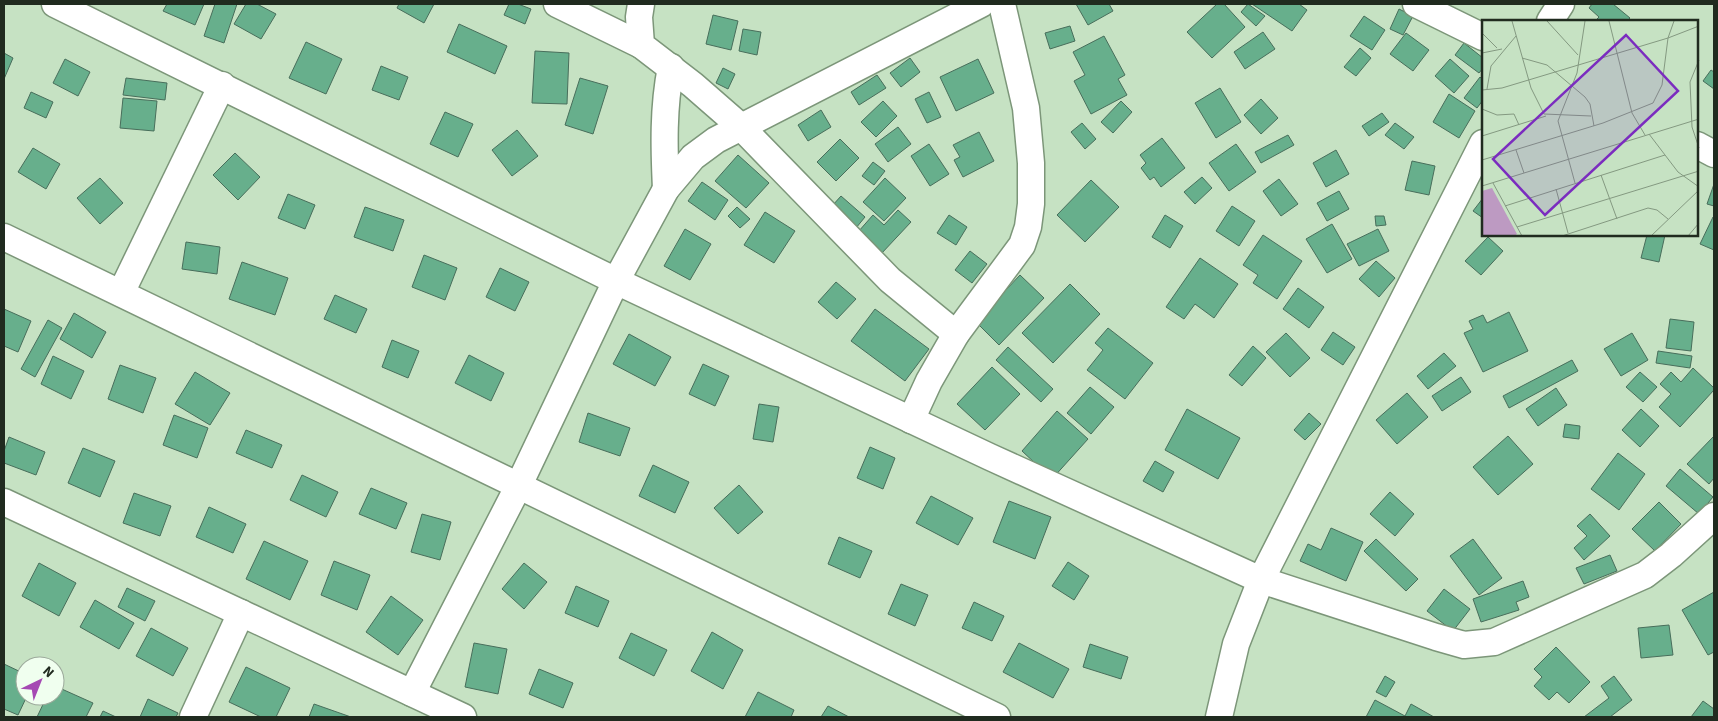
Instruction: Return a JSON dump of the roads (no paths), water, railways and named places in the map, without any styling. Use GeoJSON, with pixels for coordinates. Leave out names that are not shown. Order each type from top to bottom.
{"type":"FeatureCollection","features":[{"type":"Feature","properties":{"kind":"street"},"geometry":{"type":"LineString","coordinates":[[55,4],[616,281],[911,420],[1261,580],[1445,640],[1464,644],[1494,642],[1645,575],[1671,555],[1714,516]]}},
{"type":"Feature","properties":{"kind":"street"},"geometry":{"type":"LineString","coordinates":[[557,4],[641,45],[694,85],[740,126],[890,280],[956,334]]}},
{"type":"Feature","properties":{"kind":"street"},"geometry":{"type":"LineString","coordinates":[[641,4],[639,17],[641,45]]}},
{"type":"Feature","properties":{"kind":"street"},"geometry":{"type":"LineString","coordinates":[[412,693],[519,485],[616,281],[666,189],[694,157],[716,140],[981,4]]}},
{"type":"Feature","properties":{"kind":"street"},"geometry":{"type":"LineString","coordinates":[[911,420],[929,381],[956,334],[1022,245],[1028,227],[1031,204],[1031,163],[1026,108],[1002,4]]}},
{"type":"Feature","properties":{"kind":"street"},"geometry":{"type":"LineString","coordinates":[[1416,4],[1482,37]]}},
{"type":"Feature","properties":{"kind":"street"},"geometry":{"type":"LineString","coordinates":[[1551,20],[1561,4]]}},
{"type":"Feature","properties":{"kind":"street"},"geometry":{"type":"LineString","coordinates":[[666,189],[663,138],[666,96],[671,67]]}},
{"type":"Feature","properties":{"kind":"street"},"geometry":{"type":"LineString","coordinates":[[121,293],[222,86]]}},
{"type":"Feature","properties":{"kind":"street"},"geometry":{"type":"LineString","coordinates":[[1219,717],[1236,644],[1261,580],[1482,145]]}},
{"type":"Feature","properties":{"kind":"street"},"geometry":{"type":"LineString","coordinates":[[1698,146],[1714,154]]}},
{"type":"Feature","properties":{"kind":"street"},"geometry":{"type":"LineString","coordinates":[[4,237],[997,717]]}},
{"type":"Feature","properties":{"kind":"street"},"geometry":{"type":"LineString","coordinates":[[4,502],[463,717]]}},
{"type":"Feature","properties":{"kind":"street"},"geometry":{"type":"LineString","coordinates":[[193,717],[241,613]]}}]}
